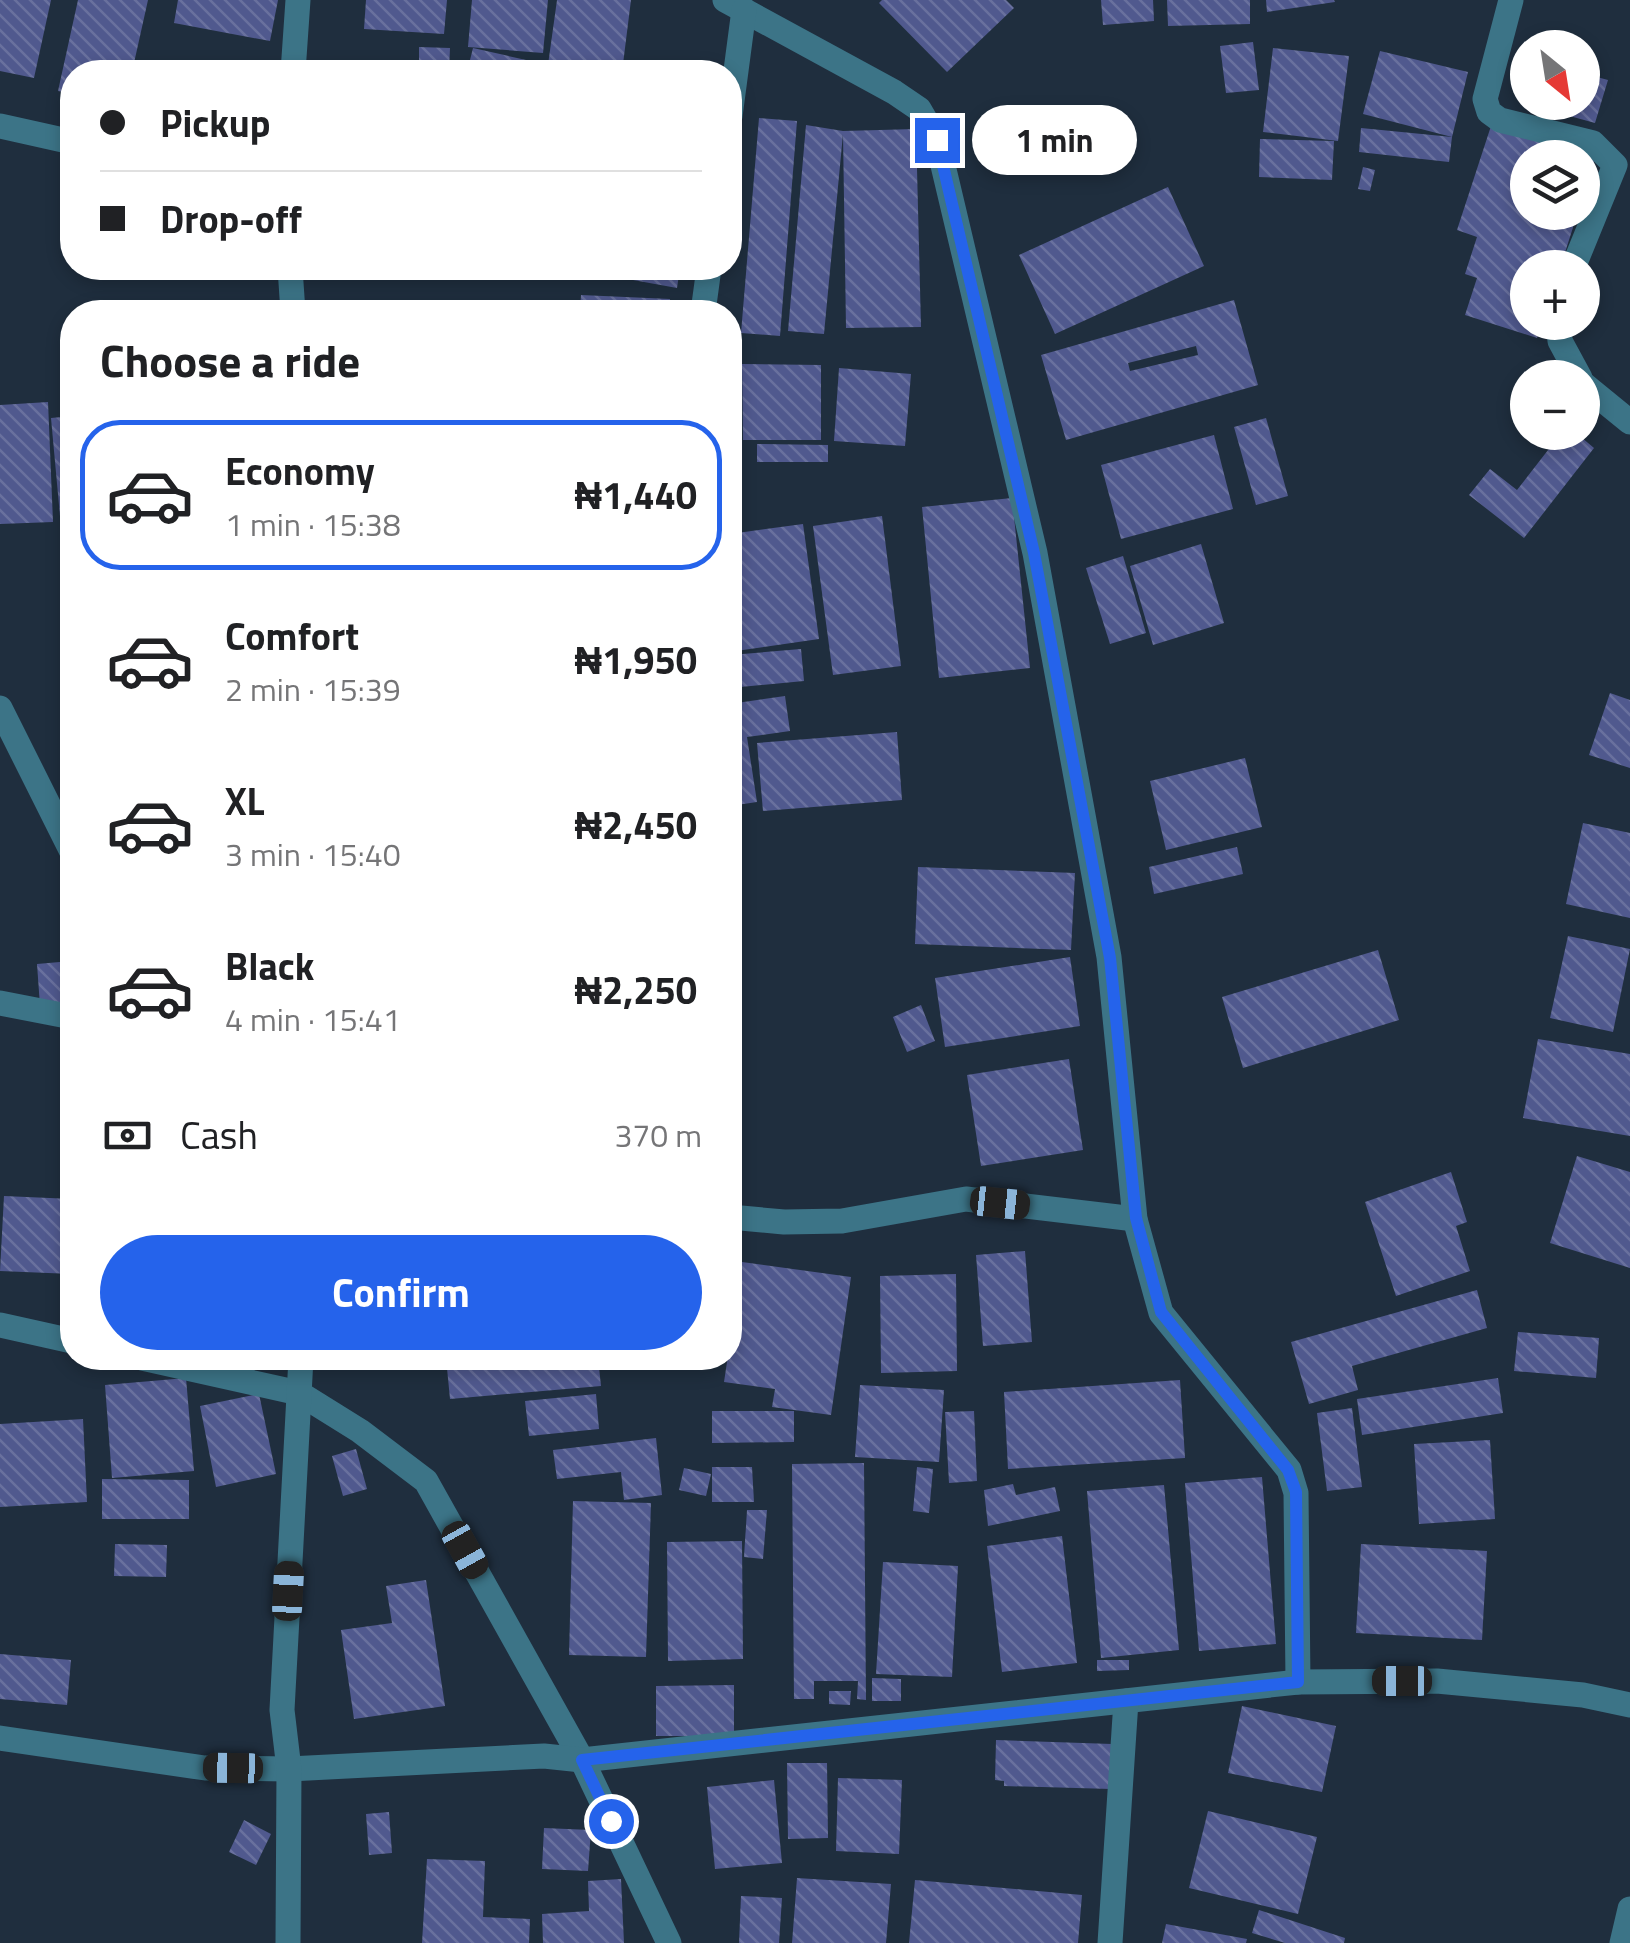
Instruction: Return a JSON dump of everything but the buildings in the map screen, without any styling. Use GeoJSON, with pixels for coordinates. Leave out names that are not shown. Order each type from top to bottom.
{"type":"FeatureCollection","features":[{"type":"Feature","properties":{"kind":"street"},"geometry":{"type":"LineString","coordinates":[[294,60],[298,0]]}},
{"type":"Feature","properties":{"kind":"street"},"geometry":{"type":"LineString","coordinates":[[1511,0],[1485,99],[1489,112],[1500,120],[1592,143],[1615,164],[1581,250]]}},
{"type":"Feature","properties":{"kind":"street"},"geometry":{"type":"LineString","coordinates":[[733,60],[735,5],[919,109],[937,140],[1034,553],[1106,938],[1136,1218],[1161,1312],[1288,1470],[1296,1492],[1298,1682]]}},
{"type":"Feature","properties":{"kind":"street"},"geometry":{"type":"LineString","coordinates":[[0,126],[60,139]]}},
{"type":"Feature","properties":{"kind":"street"},"geometry":{"type":"LineString","coordinates":[[1600,396],[1630,422]]}},
{"type":"Feature","properties":{"kind":"street"},"geometry":{"type":"LineString","coordinates":[[0,708],[60,828]]}},
{"type":"Feature","properties":{"kind":"street"},"geometry":{"type":"LineString","coordinates":[[0,1003],[60,1015]]}},
{"type":"Feature","properties":{"kind":"street"},"geometry":{"type":"LineString","coordinates":[[742,1218],[842,1221],[966,1200],[1136,1218]]}},
{"type":"Feature","properties":{"kind":"street"},"geometry":{"type":"LineString","coordinates":[[0,1325],[60,1339]]}},
{"type":"Feature","properties":{"kind":"street"},"geometry":{"type":"LineString","coordinates":[[194,1370],[298,1394],[360,1431],[426,1480],[582,1760],[669,1943]]}},
{"type":"Feature","properties":{"kind":"street"},"geometry":{"type":"LineString","coordinates":[[288,1943],[290,1769],[282,1710],[299,1370]]}},
{"type":"Feature","properties":{"kind":"street"},"geometry":{"type":"LineString","coordinates":[[0,1738],[204,1768],[290,1769],[544,1756],[582,1760],[1298,1682],[1437,1681],[1583,1694],[1630,1706]]}},
{"type":"Feature","properties":{"kind":"street"},"geometry":{"type":"LineString","coordinates":[[1110,1943],[1126,1701]]}},
{"type":"Feature","properties":{"kind":"street"},"geometry":{"type":"LineString","coordinates":[[1622,1943],[1630,1909]]}},
{"type":"Feature","properties":{"kind":"route"},"geometry":{"type":"LineString","coordinates":[[611,1821],[582,1760],[1298,1682],[1296,1492],[1288,1470],[1161,1312],[1136,1218],[1110,958],[1034,553],[937,140]]}}]}
